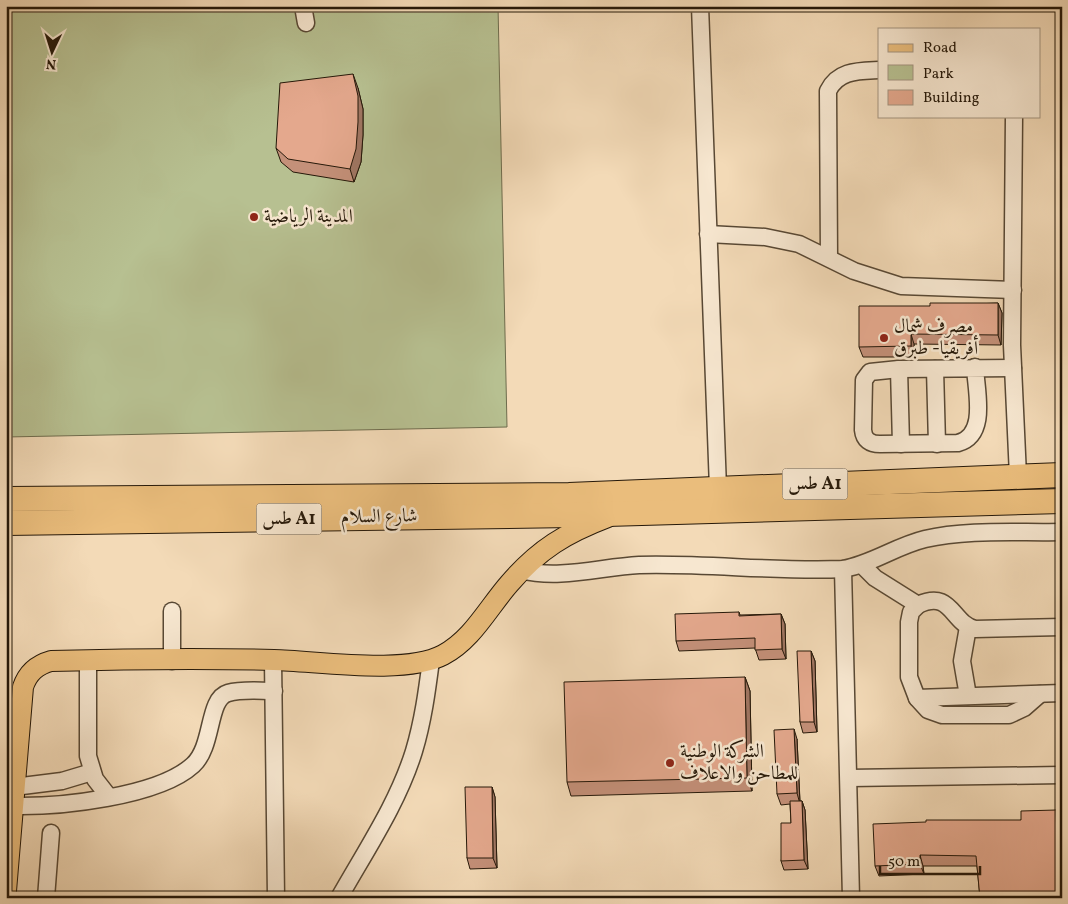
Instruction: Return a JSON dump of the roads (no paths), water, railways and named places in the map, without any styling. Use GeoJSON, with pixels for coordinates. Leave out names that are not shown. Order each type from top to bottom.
{"type":"FeatureCollection","features":[{"type":"Feature","properties":{"kind":"highway","name":"طس A1"},"geometry":{"type":"LineString","coordinates":[[570,505],[718,488],[1062,475]]}},
{"type":"Feature","properties":{"kind":"highway","name":"شارع السلام"},"geometry":{"type":"LineString","coordinates":[[6,500],[570,505]]}},
{"type":"Feature","properties":{"kind":"highway","name":"طس A1"},"geometry":{"type":"LineString","coordinates":[[570,505],[617,514],[1062,501]]}},
{"type":"Feature","properties":{"kind":"highway","name":"شارع السلام"},"geometry":{"type":"LineString","coordinates":[[6,523],[570,505]]}},
{"type":"Feature","properties":{"kind":"main road"},"geometry":{"type":"LineString","coordinates":[[6,891],[25,680],[33,670],[44,663],[273,660],[392,666],[409,665],[431,660],[452,650],[469,635],[521,570],[540,552],[560,538],[617,514]]}},
{"type":"Feature","properties":{"kind":"street"},"geometry":{"type":"LineString","coordinates":[[303,6],[306,23]]}},
{"type":"Feature","properties":{"kind":"street"},"geometry":{"type":"LineString","coordinates":[[700,6],[718,488]]}},
{"type":"Feature","properties":{"kind":"street"},"geometry":{"type":"LineString","coordinates":[[829,258],[828,91],[834,81],[843,74],[878,70]]}},
{"type":"Feature","properties":{"kind":"street"},"geometry":{"type":"LineString","coordinates":[[1014,118],[1013,368],[1018,476]]}},
{"type":"Feature","properties":{"kind":"street"},"geometry":{"type":"LineString","coordinates":[[708,234],[765,237],[799,244],[870,278],[901,286],[1013,290]]}},
{"type":"Feature","properties":{"kind":"street"},"geometry":{"type":"LineString","coordinates":[[975,368],[978,419],[975,431],[963,442],[937,444],[871,443],[865,438],[863,430],[864,378],[873,371],[899,369],[975,368],[1013,368]]}},
{"type":"Feature","properties":{"kind":"street"},"geometry":{"type":"LineString","coordinates":[[899,369],[901,444]]}},
{"type":"Feature","properties":{"kind":"street"},"geometry":{"type":"LineString","coordinates":[[935,369],[937,444]]}},
{"type":"Feature","properties":{"kind":"street"},"geometry":{"type":"LineString","coordinates":[[521,570],[542,574],[656,565],[843,569],[862,565],[912,543],[940,537],[1062,532]]}},
{"type":"Feature","properties":{"kind":"street"},"geometry":{"type":"LineString","coordinates":[[862,565],[875,578],[918,605]]}},
{"type":"Feature","properties":{"kind":"street"},"geometry":{"type":"LineString","coordinates":[[843,569],[851,898]]}},
{"type":"Feature","properties":{"kind":"street"},"geometry":{"type":"LineString","coordinates":[[1040,694],[1024,708],[1001,715],[942,716],[928,710],[916,698],[909,677],[909,622],[912,612],[918,605],[934,602],[944,603],[968,627],[981,630],[1062,627]]}},
{"type":"Feature","properties":{"kind":"street"},"geometry":{"type":"LineString","coordinates":[[172,611],[172,660]]}},
{"type":"Feature","properties":{"kind":"street"},"geometry":{"type":"LineString","coordinates":[[968,627],[962,661],[968,696]]}},
{"type":"Feature","properties":{"kind":"street"},"geometry":{"type":"LineString","coordinates":[[273,660],[276,898]]}},
{"type":"Feature","properties":{"kind":"street"},"geometry":{"type":"LineString","coordinates":[[340,898],[391,805],[407,770],[421,723],[431,660]]}},
{"type":"Feature","properties":{"kind":"street"},"geometry":{"type":"LineString","coordinates":[[88,661],[88,748],[92,772],[109,797]]}},
{"type":"Feature","properties":{"kind":"street"},"geometry":{"type":"LineString","coordinates":[[14,796],[61,805],[109,797],[175,776],[191,766],[206,746],[215,704],[221,696],[229,692],[274,691]]}},
{"type":"Feature","properties":{"kind":"street"},"geometry":{"type":"LineString","coordinates":[[916,698],[1062,693]]}},
{"type":"Feature","properties":{"kind":"street"},"geometry":{"type":"LineString","coordinates":[[14,796],[92,772]]}},
{"type":"Feature","properties":{"kind":"street"},"geometry":{"type":"LineString","coordinates":[[849,778],[1062,775]]}},
{"type":"Feature","properties":{"kind":"street"},"geometry":{"type":"LineString","coordinates":[[46,898],[51,833]]}},
{"type":"Feature","properties":{"kind":"place","name":"المدينة الرياضية"},"geometry":{"type":"Point","coordinates":[254,217]}},
{"type":"Feature","properties":{"kind":"place","name":"مصرف شمال أفريقيا- طبرق"},"geometry":{"type":"Point","coordinates":[884,338]}},
{"type":"Feature","properties":{"kind":"place","name":"الشركة الوطنية للمطاحن والاعلاف"},"geometry":{"type":"Point","coordinates":[670,763]}}]}
